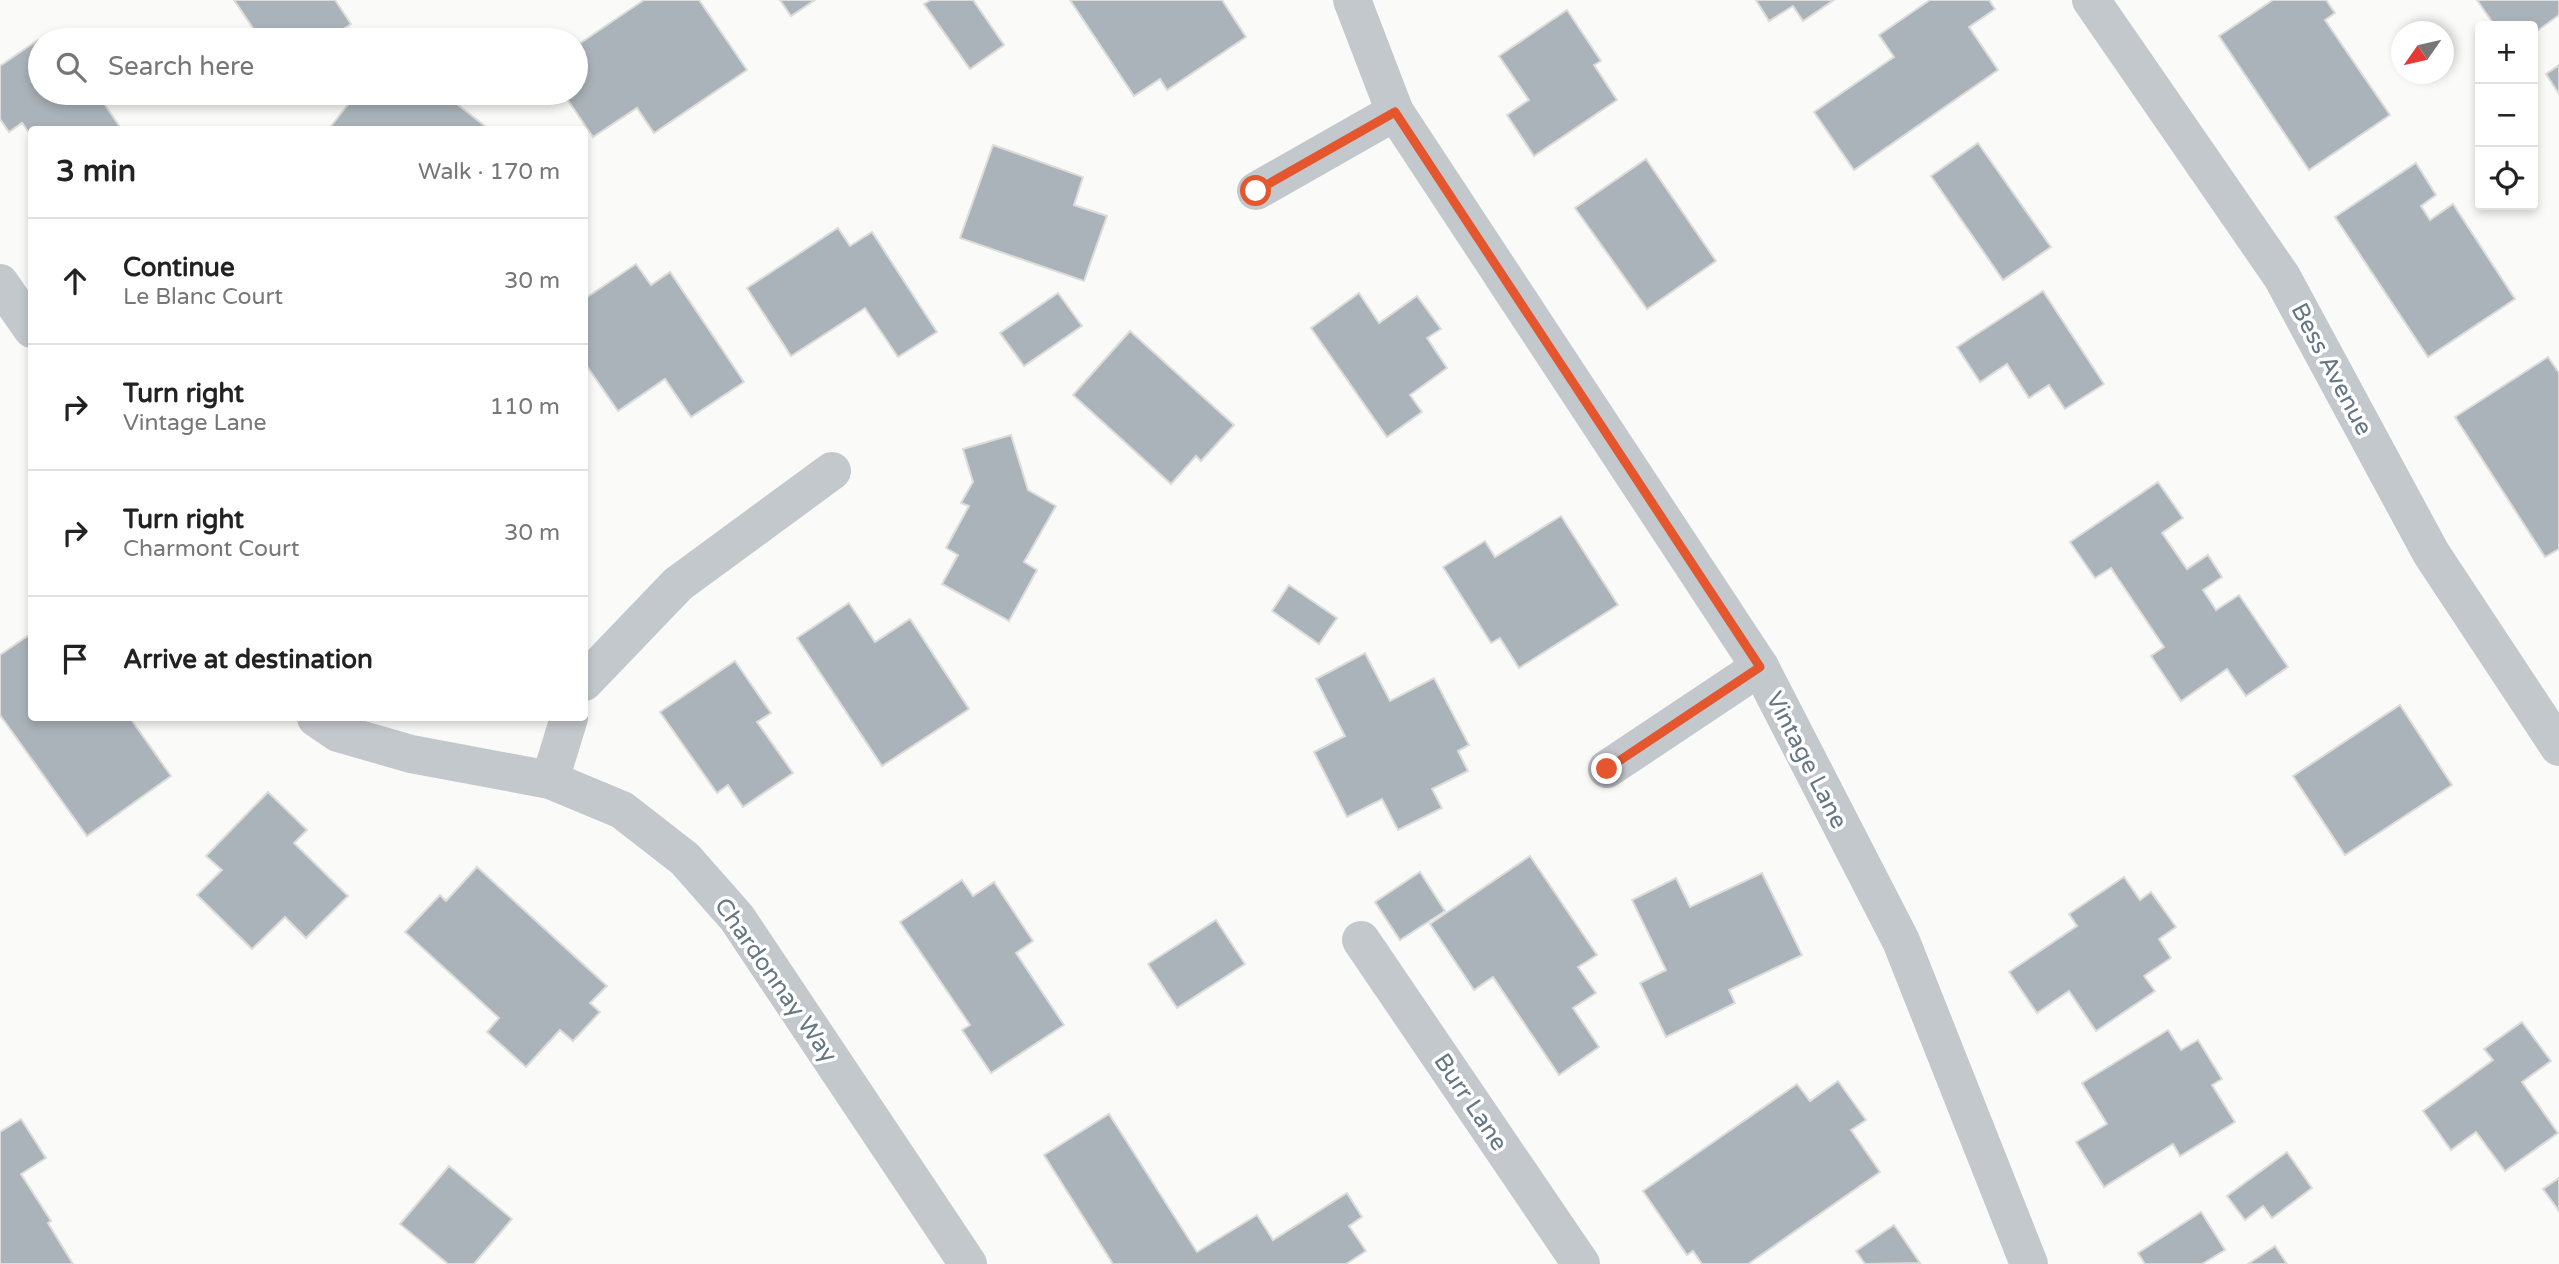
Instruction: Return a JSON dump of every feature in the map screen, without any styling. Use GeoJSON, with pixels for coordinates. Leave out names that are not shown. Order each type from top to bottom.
{"type":"FeatureCollection","features":[{"type":"Feature","properties":{"kind":"street","name":"Vintage Lane"},"geometry":{"type":"LineString","coordinates":[[1352,0],[1395,112],[1760,667],[1900,941],[2029,1264]]}},
{"type":"Feature","properties":{"kind":"street","name":"Bess Avenue"},"geometry":{"type":"LineString","coordinates":[[2091,0],[2282,277],[2431,553],[2559,747]]}},
{"type":"Feature","properties":{"kind":"street"},"geometry":{"type":"LineString","coordinates":[[1256,191],[1395,112]]}},
{"type":"Feature","properties":{"kind":"street"},"geometry":{"type":"LineString","coordinates":[[0,282],[28,323]]}},
{"type":"Feature","properties":{"kind":"street"},"geometry":{"type":"LineString","coordinates":[[588,678],[678,584],[832,471]]}},
{"type":"Feature","properties":{"kind":"street"},"geometry":{"type":"LineString","coordinates":[[1607,769],[1760,667]]}},
{"type":"Feature","properties":{"kind":"street","name":"Chardonnay Way"},"geometry":{"type":"LineString","coordinates":[[320,721],[338,733],[411,754],[550,780],[622,810],[685,859],[737,918],[968,1264]]}},
{"type":"Feature","properties":{"kind":"street"},"geometry":{"type":"LineString","coordinates":[[550,780],[568,721]]}},
{"type":"Feature","properties":{"kind":"street","name":"Burr Lane"},"geometry":{"type":"LineString","coordinates":[[1361,940],[1581,1264]]}},
{"type":"Feature","properties":{"kind":"building"},"geometry":{"type":"Polygon","coordinates":[[[234,0],[335,0],[351,24],[345,28],[253,28],[234,0]]]}},
{"type":"Feature","properties":{"kind":"building"},"geometry":{"type":"Polygon","coordinates":[[[644,0],[699,0],[747,70],[654,133],[637,108],[593,137],[571,105],[588,105],[588,38],[644,0]]]}},
{"type":"Feature","properties":{"kind":"building"},"geometry":{"type":"Polygon","coordinates":[[[780,0],[815,0],[791,16],[780,0]]]}},
{"type":"Feature","properties":{"kind":"building"},"geometry":{"type":"Polygon","coordinates":[[[931,0],[973,0],[1004,45],[970,69],[924,4],[931,0]]]}},
{"type":"Feature","properties":{"kind":"building"},"geometry":{"type":"Polygon","coordinates":[[[1070,0],[1222,0],[1246,37],[1167,90],[1160,79],[1134,96],[1070,0]]]}},
{"type":"Feature","properties":{"kind":"building"},"geometry":{"type":"Polygon","coordinates":[[[1756,0],[1834,0],[1803,21],[1793,6],[1769,21],[1756,0]]]}},
{"type":"Feature","properties":{"kind":"building"},"geometry":{"type":"Polygon","coordinates":[[[1930,0],[1989,0],[1995,9],[1969,27],[1998,70],[1854,170],[1814,112],[1894,57],[1879,35],[1930,0]]]}},
{"type":"Feature","properties":{"kind":"building"},"geometry":{"type":"Polygon","coordinates":[[[2273,0],[2326,0],[2335,13],[2325,20],[2390,115],[2309,170],[2219,36],[2273,0]]]}},
{"type":"Feature","properties":{"kind":"building"},"geometry":{"type":"Polygon","coordinates":[[[2477,0],[2559,0],[2559,15],[2538,30],[2538,21],[2492,21],[2477,0]]]}},
{"type":"Feature","properties":{"kind":"building"},"geometry":{"type":"Polygon","coordinates":[[[1567,10],[1601,61],[1594,65],[1617,100],[1534,156],[1507,115],[1529,100],[1499,56],[1567,10]]]}},
{"type":"Feature","properties":{"kind":"building"},"geometry":{"type":"Polygon","coordinates":[[[28,47],[28,105],[105,105],[119,126],[28,126],[28,131],[22,123],[9,132],[0,119],[0,66],[28,47]]]}},
{"type":"Feature","properties":{"kind":"building"},"geometry":{"type":"Polygon","coordinates":[[[2559,65],[2559,94],[2546,74],[2559,65]]]}},
{"type":"Feature","properties":{"kind":"building"},"geometry":{"type":"Polygon","coordinates":[[[348,105],[458,105],[485,126],[331,126],[348,105]]]}},
{"type":"Feature","properties":{"kind":"building"},"geometry":{"type":"Polygon","coordinates":[[[1978,143],[2051,247],[2003,280],[1931,176],[1978,143]]]}},
{"type":"Feature","properties":{"kind":"building"},"geometry":{"type":"Polygon","coordinates":[[[993,145],[1083,177],[1074,205],[1107,216],[1084,281],[960,238],[993,145]]]}},
{"type":"Feature","properties":{"kind":"building"},"geometry":{"type":"Polygon","coordinates":[[[1646,159],[1716,261],[1647,309],[1575,208],[1646,159]]]}},
{"type":"Feature","properties":{"kind":"building"},"geometry":{"type":"Polygon","coordinates":[[[2416,163],[2436,195],[2421,206],[2430,220],[2453,204],[2515,299],[2428,357],[2335,217],[2416,163]]]}},
{"type":"Feature","properties":{"kind":"building"},"geometry":{"type":"Polygon","coordinates":[[[838,228],[850,246],[872,232],[937,332],[898,357],[865,308],[791,356],[747,288],[838,228]]]}},
{"type":"Feature","properties":{"kind":"building"},"geometry":{"type":"Polygon","coordinates":[[[636,264],[651,285],[670,272],[744,382],[691,417],[665,379],[618,411],[588,368],[588,296],[636,264]]]}},
{"type":"Feature","properties":{"kind":"building"},"geometry":{"type":"Polygon","coordinates":[[[2043,291],[2104,384],[2065,409],[2049,385],[2029,398],[2007,364],[1980,382],[1957,347],[2043,291]]]}},
{"type":"Feature","properties":{"kind":"building"},"geometry":{"type":"Polygon","coordinates":[[[1058,293],[1082,326],[1024,366],[1000,333],[1058,293]]]}},
{"type":"Feature","properties":{"kind":"building"},"geometry":{"type":"Polygon","coordinates":[[[1359,293],[1379,323],[1417,296],[1441,329],[1427,338],[1447,368],[1410,395],[1422,412],[1387,437],[1311,328],[1359,293]]]}},
{"type":"Feature","properties":{"kind":"building"},"geometry":{"type":"Polygon","coordinates":[[[1130,331],[1234,425],[1201,461],[1196,456],[1171,484],[1073,395],[1130,331]]]}},
{"type":"Feature","properties":{"kind":"building"},"geometry":{"type":"Polygon","coordinates":[[[2548,357],[2559,373],[2559,549],[2545,557],[2455,417],[2548,357]]]}},
{"type":"Feature","properties":{"kind":"building"},"geometry":{"type":"Polygon","coordinates":[[[1011,435],[1028,490],[1056,506],[1024,562],[1037,570],[1009,621],[942,584],[958,555],[946,548],[969,506],[961,503],[973,482],[963,449],[1011,435]]]}},
{"type":"Feature","properties":{"kind":"building"},"geometry":{"type":"Polygon","coordinates":[[[2158,482],[2183,518],[2162,533],[2187,569],[2208,555],[2222,577],[2203,590],[2216,610],[2239,595],[2288,667],[2246,696],[2227,669],[2181,701],[2151,656],[2164,647],[2111,568],[2095,578],[2070,542],[2158,482]]]}},
{"type":"Feature","properties":{"kind":"building"},"geometry":{"type":"Polygon","coordinates":[[[1561,516],[1618,605],[1519,668],[1500,638],[1491,643],[1443,567],[1485,541],[1495,557],[1561,516]]]}},
{"type":"Feature","properties":{"kind":"building"},"geometry":{"type":"Polygon","coordinates":[[[1289,585],[1337,618],[1319,644],[1272,611],[1289,585]]]}},
{"type":"Feature","properties":{"kind":"building"},"geometry":{"type":"Polygon","coordinates":[[[849,603],[875,642],[910,619],[969,709],[882,766],[797,638],[849,603]]]}},
{"type":"Feature","properties":{"kind":"building"},"geometry":{"type":"Polygon","coordinates":[[[28,636],[28,721],[132,721],[171,776],[87,836],[0,715],[0,655],[28,636]]]}},
{"type":"Feature","properties":{"kind":"building"},"geometry":{"type":"Polygon","coordinates":[[[1365,653],[1390,701],[1434,678],[1469,745],[1458,751],[1468,771],[1432,789],[1442,808],[1398,830],[1382,799],[1347,817],[1314,752],[1345,736],[1316,679],[1365,653]]]}},
{"type":"Feature","properties":{"kind":"building"},"geometry":{"type":"Polygon","coordinates":[[[735,661],[771,713],[757,722],[793,773],[743,807],[728,785],[717,793],[660,712],[735,661]]]}},
{"type":"Feature","properties":{"kind":"building"},"geometry":{"type":"Polygon","coordinates":[[[2400,705],[2452,785],[2345,855],[2293,776],[2400,705]]]}},
{"type":"Feature","properties":{"kind":"building"},"geometry":{"type":"Polygon","coordinates":[[[268,792],[307,830],[294,843],[348,896],[306,938],[285,917],[252,949],[197,895],[222,870],[206,856],[268,792]]]}},
{"type":"Feature","properties":{"kind":"building"},"geometry":{"type":"Polygon","coordinates":[[[1530,856],[1597,955],[1578,967],[1596,993],[1573,1008],[1599,1047],[1559,1075],[1493,977],[1474,990],[1430,924],[1530,856]]]}},
{"type":"Feature","properties":{"kind":"building"},"geometry":{"type":"Polygon","coordinates":[[[477,867],[607,986],[590,1003],[600,1012],[573,1041],[560,1030],[526,1067],[487,1032],[499,1018],[405,932],[440,895],[446,901],[477,867]]]}},
{"type":"Feature","properties":{"kind":"building"},"geometry":{"type":"Polygon","coordinates":[[[1420,872],[1445,911],[1400,940],[1375,902],[1420,872]]]}},
{"type":"Feature","properties":{"kind":"building"},"geometry":{"type":"Polygon","coordinates":[[[1762,873],[1802,955],[1729,990],[1735,1003],[1666,1037],[1640,983],[1666,970],[1632,900],[1676,878],[1690,907],[1762,873]]]}},
{"type":"Feature","properties":{"kind":"building"},"geometry":{"type":"Polygon","coordinates":[[[2124,877],[2140,900],[2151,892],[2176,927],[2159,939],[2171,958],[2144,976],[2155,991],[2096,1031],[2069,991],[2037,1013],[2009,972],[2077,926],[2069,914],[2124,877]]]}},
{"type":"Feature","properties":{"kind":"building"},"geometry":{"type":"Polygon","coordinates":[[[962,880],[973,896],[994,882],[1033,941],[1016,953],[1064,1025],[991,1073],[962,1030],[970,1025],[900,922],[962,880]]]}},
{"type":"Feature","properties":{"kind":"building"},"geometry":{"type":"Polygon","coordinates":[[[1216,920],[1245,964],[1177,1008],[1148,964],[1216,920]]]}},
{"type":"Feature","properties":{"kind":"building"},"geometry":{"type":"Polygon","coordinates":[[[2522,1022],[2551,1061],[2522,1082],[2558,1133],[2505,1171],[2476,1132],[2451,1150],[2423,1111],[2493,1060],[2484,1049],[2522,1022]]]}},
{"type":"Feature","properties":{"kind":"building"},"geometry":{"type":"Polygon","coordinates":[[[2168,1030],[2181,1050],[2198,1040],[2222,1079],[2212,1085],[2235,1122],[2180,1156],[2173,1144],[2104,1187],[2076,1142],[2107,1124],[2082,1083],[2168,1030]]]}},
{"type":"Feature","properties":{"kind":"building"},"geometry":{"type":"Polygon","coordinates":[[[1838,1081],[1866,1120],[1851,1130],[1880,1172],[1748,1264],[1702,1264],[1693,1251],[1687,1255],[1643,1191],[1797,1084],[1810,1101],[1838,1081]]]}},
{"type":"Feature","properties":{"kind":"building"},"geometry":{"type":"Polygon","coordinates":[[[1109,1114],[1197,1252],[1257,1215],[1273,1240],[1347,1193],[1362,1217],[1349,1226],[1366,1251],[1346,1264],[1113,1264],[1044,1155],[1109,1114]]]}},
{"type":"Feature","properties":{"kind":"building"},"geometry":{"type":"Polygon","coordinates":[[[21,1119],[46,1158],[21,1174],[51,1221],[48,1223],[73,1264],[0,1264],[0,1132],[21,1119]]]}},
{"type":"Feature","properties":{"kind":"building"},"geometry":{"type":"Polygon","coordinates":[[[2287,1152],[2312,1188],[2272,1218],[2263,1206],[2245,1220],[2227,1196],[2287,1152]]]}},
{"type":"Feature","properties":{"kind":"building"},"geometry":{"type":"Polygon","coordinates":[[[449,1166],[512,1219],[474,1264],[448,1264],[400,1224],[449,1166]]]}},
{"type":"Feature","properties":{"kind":"building"},"geometry":{"type":"Polygon","coordinates":[[[2559,1178],[2559,1211],[2543,1189],[2559,1178]]]}},
{"type":"Feature","properties":{"kind":"building"},"geometry":{"type":"Polygon","coordinates":[[[2201,1212],[2225,1250],[2202,1264],[2145,1264],[2138,1253],[2201,1212]]]}},
{"type":"Feature","properties":{"kind":"building"},"geometry":{"type":"Polygon","coordinates":[[[1894,1225],[1920,1263],[1865,1264],[1856,1251],[1894,1225]]]}},
{"type":"Feature","properties":{"kind":"building"},"geometry":{"type":"Polygon","coordinates":[[[2275,1246],[2287,1264],[2248,1264],[2275,1246]]]}},
{"type":"Feature","properties":{"kind":"route"},"geometry":{"type":"LineString","coordinates":[[1256,191],[1395,112],[1760,667],[1607,769]]}}]}
